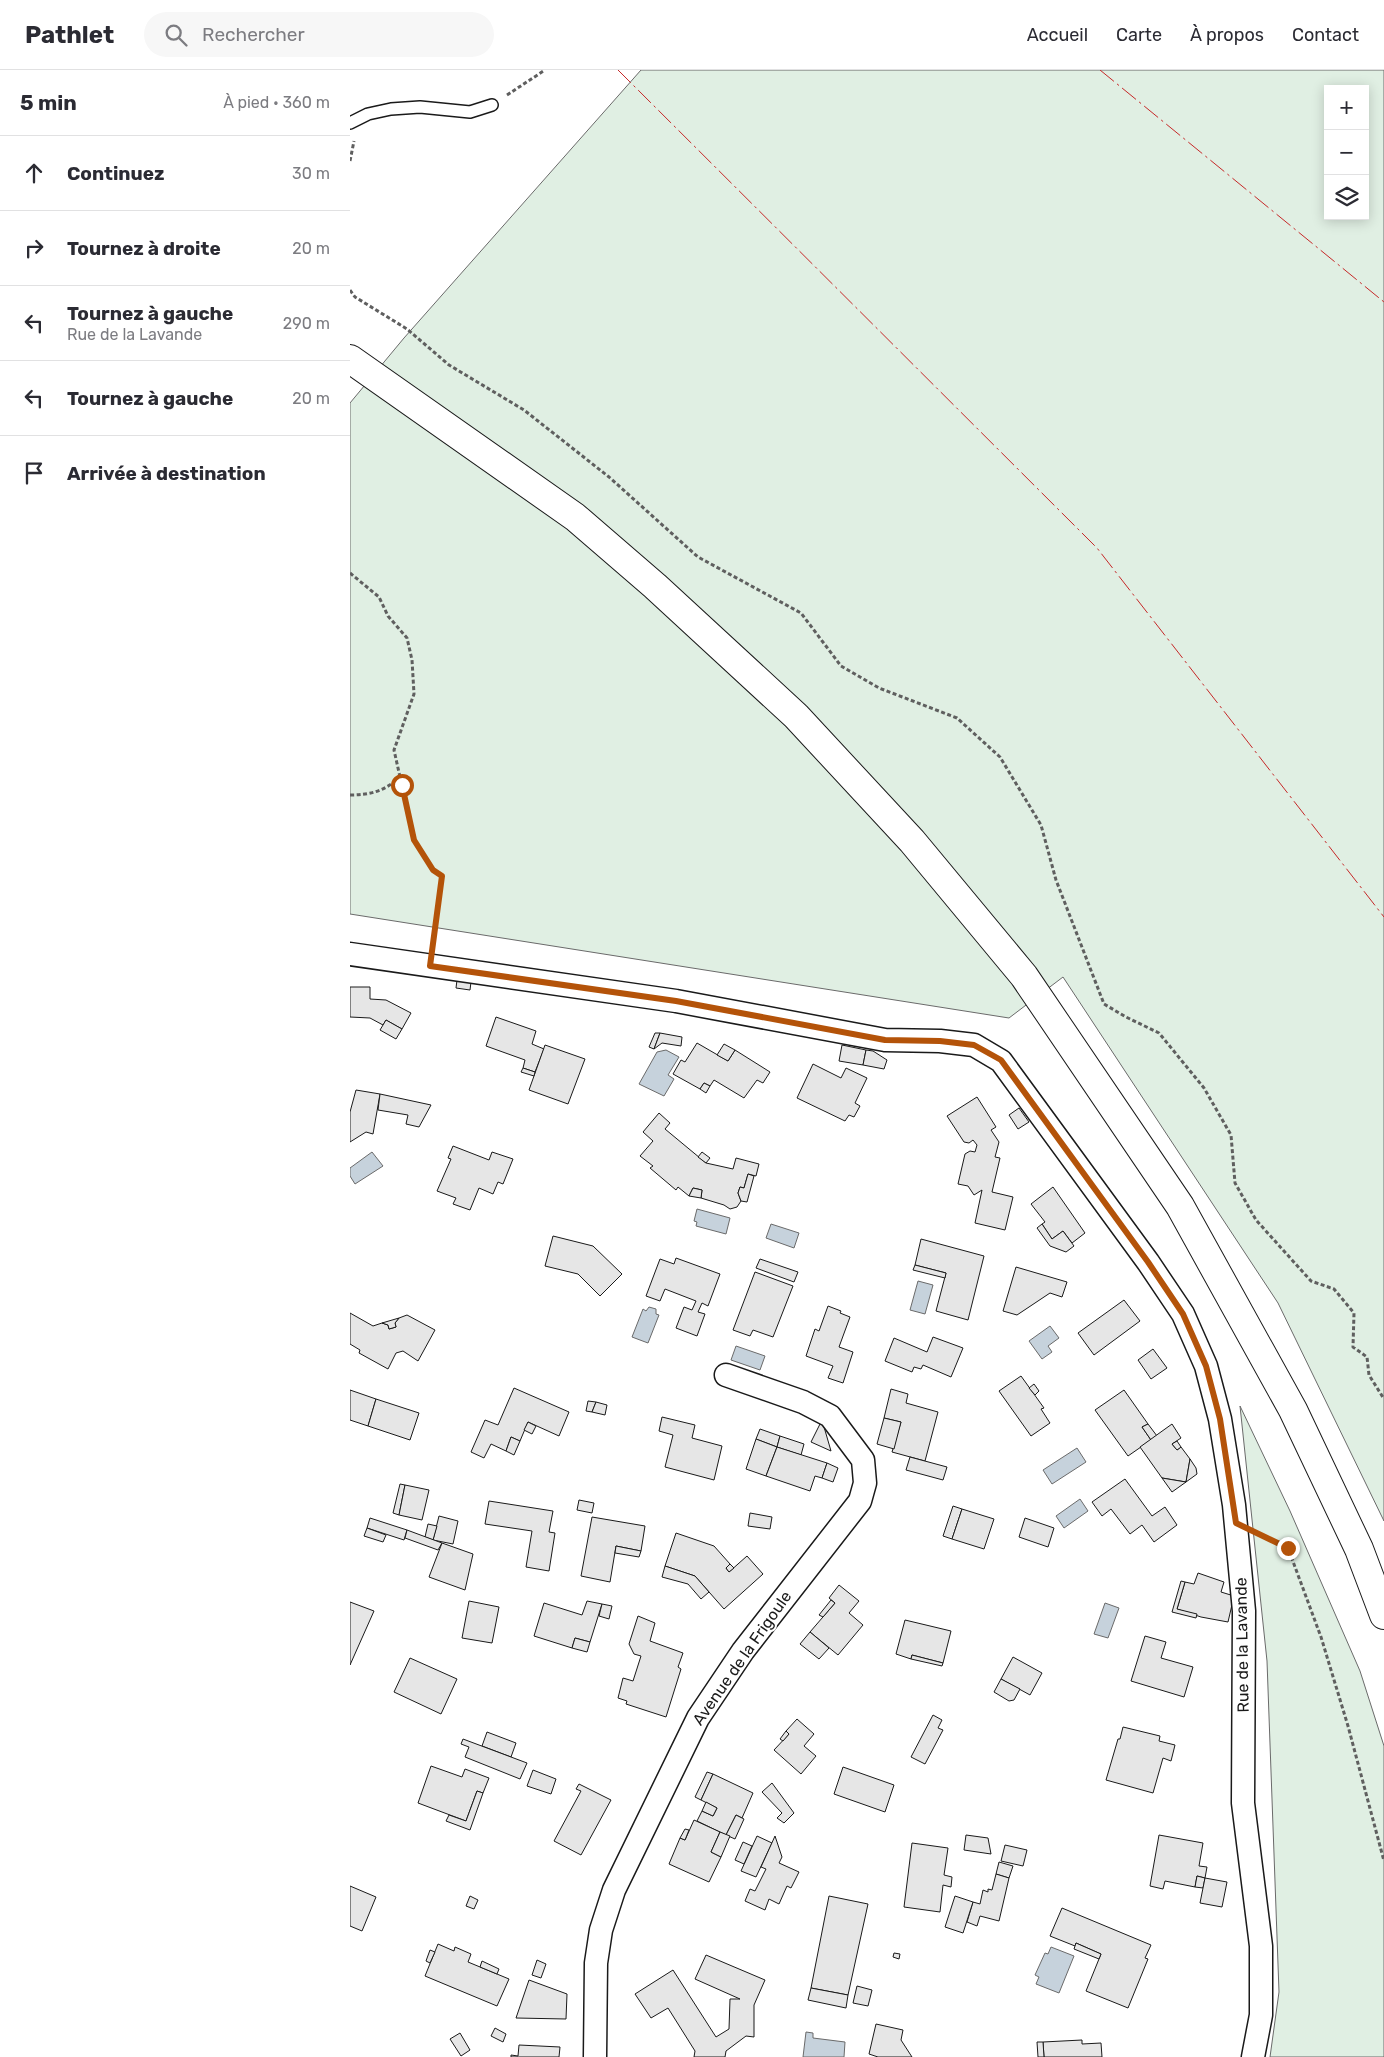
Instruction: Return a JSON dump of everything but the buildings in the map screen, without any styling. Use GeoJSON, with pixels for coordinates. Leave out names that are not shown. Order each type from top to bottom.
{"type":"FeatureCollection","features":[{"type":"Feature","properties":{"kind":"main road"},"geometry":{"type":"LineString","coordinates":[[350,359],[575,517],[662,592],[796,716],[912,841],[1018,968],[1107,1096],[1180,1206],[1293,1410],[1359,1549],[1384,1615]]}},
{"type":"Feature","properties":{"kind":"street","name":"Rue de la Lavande"},"geometry":{"type":"LineString","coordinates":[[350,954],[676,1001],[885,1040],[940,1041],[974,1045],[1001,1060],[1148,1262],[1183,1314],[1206,1366],[1220,1419],[1236,1523],[1244,1611],[1244,1803],[1261,1946],[1261,2015],[1253,2057]]}},
{"type":"Feature","properties":{"kind":"street","name":"Avenue de la Frigoule"},"geometry":{"type":"LineString","coordinates":[[595,2057],[596,1963],[601,1930],[614,1890],[698,1718],[743,1651],[860,1501],[865,1483],[863,1460],[830,1416],[802,1402],[726,1375]]}},
{"type":"Feature","properties":{"kind":"lane"},"geometry":{"type":"LineString","coordinates":[[350,123],[368,114],[391,109],[420,107],[470,112],[492,105]]}},
{"type":"Feature","properties":{"kind":"path"},"geometry":{"type":"LineString","coordinates":[[492,105],[545,70]]}},
{"type":"Feature","properties":{"kind":"path"},"geometry":{"type":"LineString","coordinates":[[350,290],[355,297],[407,329],[449,365],[524,410],[609,477],[698,557],[801,613],[841,666],[879,688],[957,718],[1000,757],[1041,825],[1056,880],[1104,1004],[1159,1033],[1204,1088],[1230,1135],[1236,1183],[1256,1220],[1311,1282],[1334,1289],[1354,1313],[1353,1347],[1367,1357],[1369,1375],[1384,1399]]}},
{"type":"Feature","properties":{"kind":"path"},"geometry":{"type":"LineString","coordinates":[[350,573],[379,597],[388,616],[407,638],[412,660],[414,694],[394,750],[414,840],[433,870],[442,876],[430,966]]}},
{"type":"Feature","properties":{"kind":"path"},"geometry":{"type":"LineString","coordinates":[[350,795],[369,795],[390,787],[400,777]]}},
{"type":"Feature","properties":{"kind":"path"},"geometry":{"type":"LineString","coordinates":[[1236,1523],[1288,1548],[1326,1655],[1348,1726],[1384,1861]]}},
{"type":"Feature","properties":{"kind":"green space"},"geometry":{"type":"Polygon","coordinates":[[[641,70],[1384,70],[1384,1521],[1278,1303],[1063,977],[1009,1018],[350,914],[350,403],[404,338],[641,70]]]}},
{"type":"Feature","properties":{"kind":"green space"},"geometry":{"type":"Polygon","coordinates":[[[1240,1406],[1290,1511],[1360,1671],[1384,1746],[1384,2057],[1270,2057],[1279,1992],[1267,1661],[1240,1406]]]}},
{"type":"Feature","properties":{"kind":"shaded area"},"geometry":{"type":"Polygon","coordinates":[[[666,1050],[679,1057],[668,1075],[674,1079],[664,1096],[639,1084],[657,1052],[666,1050]]]}},
{"type":"Feature","properties":{"kind":"shaded area"},"geometry":{"type":"Polygon","coordinates":[[[372,1152],[383,1166],[355,1184],[350,1176],[350,1168],[372,1152]]]}},
{"type":"Feature","properties":{"kind":"shaded area"},"geometry":{"type":"Polygon","coordinates":[[[697,1209],[730,1218],[726,1234],[696,1226],[697,1222],[694,1221],[697,1209]]]}},
{"type":"Feature","properties":{"kind":"shaded area"},"geometry":{"type":"Polygon","coordinates":[[[771,1224],[799,1233],[794,1248],[766,1238],[771,1224]]]}},
{"type":"Feature","properties":{"kind":"shaded area"},"geometry":{"type":"Polygon","coordinates":[[[918,1281],[933,1285],[925,1314],[910,1310],[918,1281]]]}},
{"type":"Feature","properties":{"kind":"shaded area"},"geometry":{"type":"Polygon","coordinates":[[[649,1307],[656,1309],[656,1314],[659,1315],[648,1343],[632,1337],[643,1309],[646,1311],[649,1307]]]}},
{"type":"Feature","properties":{"kind":"shaded area"},"geometry":{"type":"Polygon","coordinates":[[[1050,1326],[1059,1338],[1048,1346],[1052,1352],[1042,1359],[1029,1341],[1050,1326]]]}},
{"type":"Feature","properties":{"kind":"shaded area"},"geometry":{"type":"Polygon","coordinates":[[[736,1346],[765,1356],[760,1370],[731,1360],[736,1346]]]}},
{"type":"Feature","properties":{"kind":"shaded area"},"geometry":{"type":"Polygon","coordinates":[[[1077,1448],[1086,1462],[1052,1484],[1043,1470],[1077,1448]]]}},
{"type":"Feature","properties":{"kind":"shaded area"},"geometry":{"type":"Polygon","coordinates":[[[1080,1499],[1088,1511],[1064,1528],[1056,1516],[1080,1499]]]}},
{"type":"Feature","properties":{"kind":"shaded area"},"geometry":{"type":"Polygon","coordinates":[[[1105,1603],[1119,1608],[1108,1638],[1094,1634],[1105,1603]]]}},
{"type":"Feature","properties":{"kind":"shaded area"},"geometry":{"type":"Polygon","coordinates":[[[1051,1947],[1074,1956],[1059,1993],[1036,1984],[1039,1977],[1035,1975],[1045,1953],[1048,1954],[1051,1947]]]}},
{"type":"Feature","properties":{"kind":"shaded area"},"geometry":{"type":"Polygon","coordinates":[[[806,2032],[813,2033],[813,2038],[845,2042],[844,2057],[803,2057],[806,2032]]]}},
{"type":"Feature","properties":{"kind":"power"},"geometry":{"type":"LineString","coordinates":[[618,70],[1097,548],[1384,917]]}},
{"type":"Feature","properties":{"kind":"power"},"geometry":{"type":"LineString","coordinates":[[1100,70],[1384,302]]}},
{"type":"Feature","properties":{"kind":"route"},"geometry":{"type":"LineString","coordinates":[[402,785],[414,840],[433,870],[442,876],[430,966],[676,1001],[885,1040],[940,1041],[974,1045],[1001,1060],[1148,1262],[1183,1314],[1206,1366],[1220,1419],[1236,1523],[1288,1548]]}}]}
